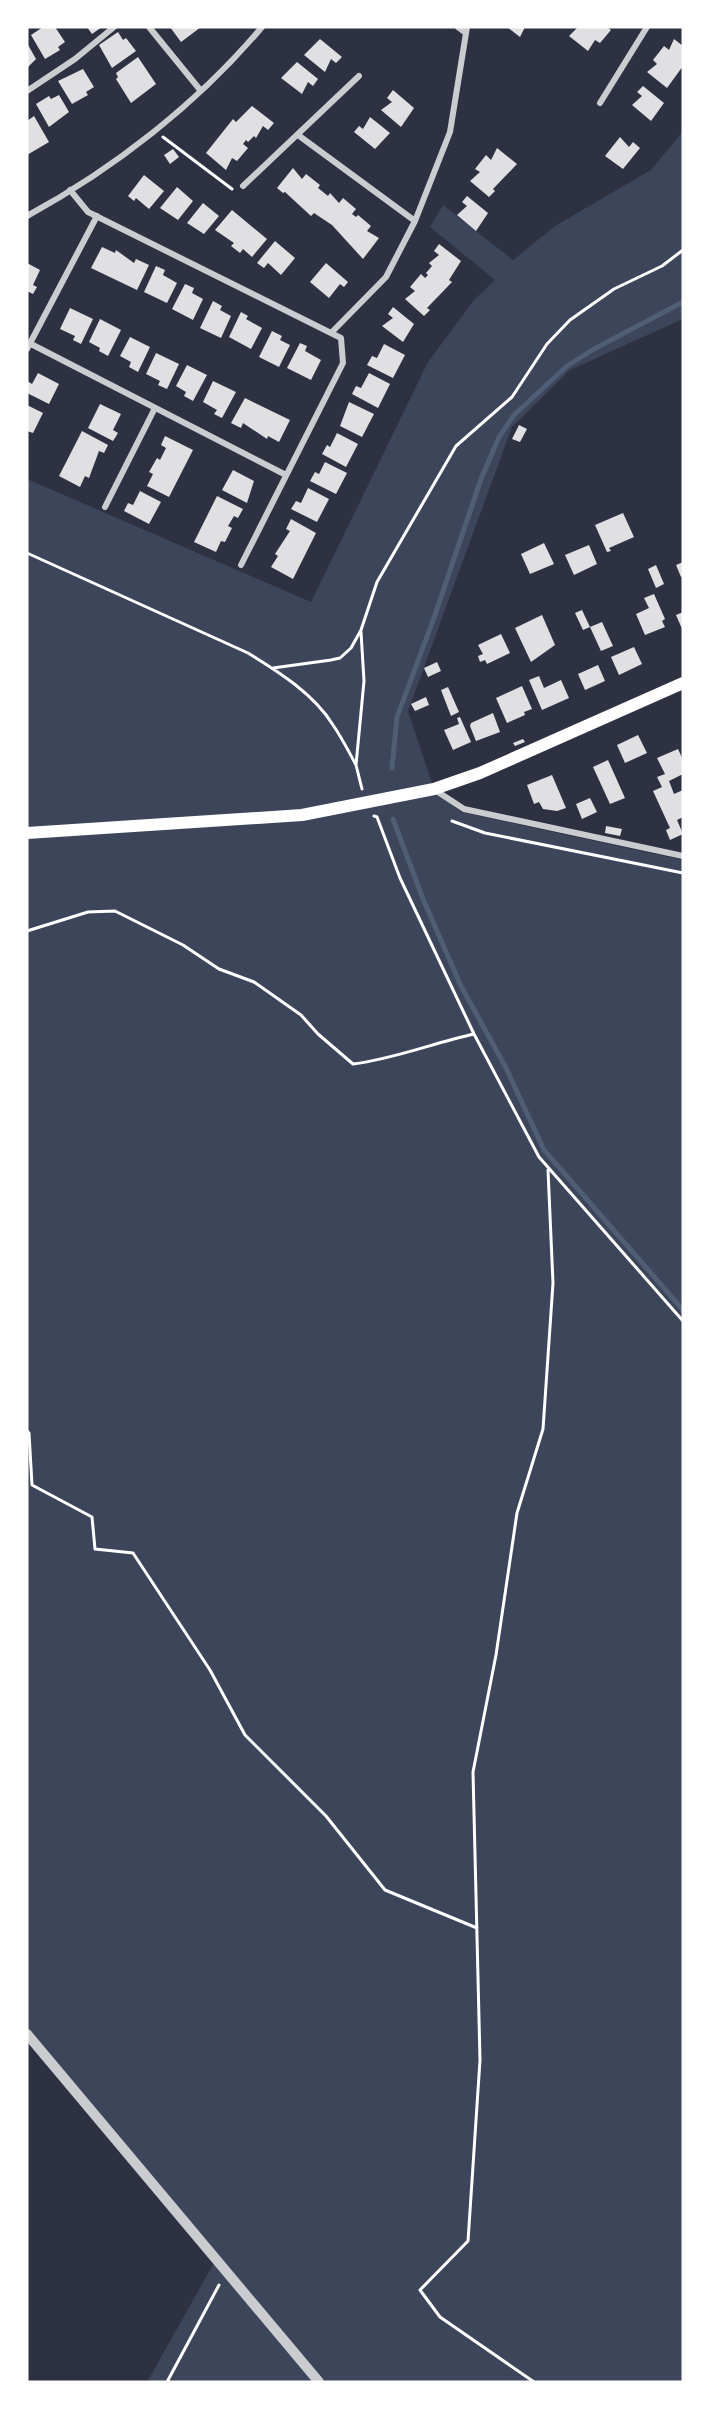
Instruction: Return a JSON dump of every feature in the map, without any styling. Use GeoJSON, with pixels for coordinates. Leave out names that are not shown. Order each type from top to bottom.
{"type":"FeatureCollection","features":[{"type":"Feature","properties":{"kind":"main road"},"geometry":{"type":"LineString","coordinates":[[27,833],[302,815],[434,789],[480,773],[683,683]]}},
{"type":"Feature","properties":{"kind":"street"},"geometry":{"type":"LineString","coordinates":[[27,91],[75,58],[114,27]]}},
{"type":"Feature","properties":{"kind":"street"},"geometry":{"type":"LineString","coordinates":[[149,27],[201,91]]}},
{"type":"Feature","properties":{"kind":"street"},"geometry":{"type":"LineString","coordinates":[[27,216],[70,190],[156,129],[201,91],[262,27]]}},
{"type":"Feature","properties":{"kind":"street"},"geometry":{"type":"LineString","coordinates":[[332,332],[386,277],[415,221],[450,132],[467,30],[458,27]]}},
{"type":"Feature","properties":{"kind":"street"},"geometry":{"type":"LineString","coordinates":[[600,103],[647,27]]}},
{"type":"Feature","properties":{"kind":"street"},"geometry":{"type":"LineString","coordinates":[[243,186],[359,76]]}},
{"type":"Feature","properties":{"kind":"street"},"geometry":{"type":"LineString","coordinates":[[298,135],[415,221]]}},
{"type":"Feature","properties":{"kind":"street"},"geometry":{"type":"LineString","coordinates":[[70,190],[88,212],[341,338],[343,363],[241,565]]}},
{"type":"Feature","properties":{"kind":"street"},"geometry":{"type":"LineString","coordinates":[[97,216],[29,346],[286,475]]}},
{"type":"Feature","properties":{"kind":"street"},"geometry":{"type":"LineString","coordinates":[[105,507],[155,408]]}},
{"type":"Feature","properties":{"kind":"street"},"geometry":{"type":"LineString","coordinates":[[434,789],[464,809],[683,856]]}},
{"type":"Feature","properties":{"kind":"street"},"geometry":{"type":"LineString","coordinates":[[27,2034],[319,2382]]}},
{"type":"Feature","properties":{"kind":"path"},"geometry":{"type":"LineString","coordinates":[[156,129],[167,141],[219,182],[232,189],[243,186]]}},
{"type":"Feature","properties":{"kind":"path"},"geometry":{"type":"LineString","coordinates":[[273,668],[299,667],[340,658],[351,648],[361,630],[377,582],[456,446],[512,397],[547,344],[570,320],[614,289],[662,266],[683,250]]}},
{"type":"Feature","properties":{"kind":"path"},"geometry":{"type":"LineString","coordinates":[[27,553],[248,653],[273,668],[296,686],[332,723],[356,765],[366,802]]}},
{"type":"Feature","properties":{"kind":"path"},"geometry":{"type":"LineString","coordinates":[[356,765],[364,681],[361,630]]}},
{"type":"Feature","properties":{"kind":"path"},"geometry":{"type":"LineString","coordinates":[[372,815],[377,817],[400,878],[474,1034],[548,1170],[683,1321]]}},
{"type":"Feature","properties":{"kind":"path"},"geometry":{"type":"LineString","coordinates":[[452,821],[485,833],[683,873]]}},
{"type":"Feature","properties":{"kind":"path"},"geometry":{"type":"LineString","coordinates":[[27,931],[88,912],[115,911],[183,945],[219,969],[254,982],[301,1015],[318,1034],[353,1064],[381,1060],[394,1054],[474,1034]]}},
{"type":"Feature","properties":{"kind":"path"},"geometry":{"type":"LineString","coordinates":[[534,2382],[441,2318],[420,2290],[468,2241],[480,2060],[473,1772],[496,1655],[517,1513],[543,1429],[552,1283],[548,1170]]}},
{"type":"Feature","properties":{"kind":"path"},"geometry":{"type":"LineString","coordinates":[[27,1431],[29,1433],[32,1485],[92,1517],[95,1549],[133,1553],[210,1670],[245,1735],[326,1816],[385,1890],[477,1928]]}},
{"type":"Feature","properties":{"kind":"path"},"geometry":{"type":"LineString","coordinates":[[167,2382],[219,2285]]}},
{"type":"Feature","properties":{"kind":"shaded area"},"geometry":{"type":"Polygon","coordinates":[[[683,131],[683,319],[570,370],[512,427],[408,711],[434,789],[461,812],[683,860],[683,2382],[147,2382],[215,2261],[27,2034],[27,479],[311,602],[428,362],[474,300],[495,280],[430,227],[443,205],[513,260],[555,226],[651,170],[683,131]]]}},
{"type":"Feature","properties":{"kind":"building"},"geometry":{"type":"Polygon","coordinates":[[[43,27],[55,27],[65,42],[58,47],[60,50],[45,59],[31,35],[43,27]]]}},
{"type":"Feature","properties":{"kind":"building"},"geometry":{"type":"Polygon","coordinates":[[[87,27],[102,27],[92,34],[87,27]]]}},
{"type":"Feature","properties":{"kind":"building"},"geometry":{"type":"Polygon","coordinates":[[[170,27],[201,27],[181,42],[170,27]]]}},
{"type":"Feature","properties":{"kind":"building"},"geometry":{"type":"Polygon","coordinates":[[[507,27],[525,27],[520,37],[507,27]]]}},
{"type":"Feature","properties":{"kind":"building"},"geometry":{"type":"Polygon","coordinates":[[[578,27],[607,27],[611,30],[600,43],[595,40],[588,51],[569,36],[578,27]]]}},
{"type":"Feature","properties":{"kind":"building"},"geometry":{"type":"Polygon","coordinates":[[[118,32],[123,40],[126,38],[136,51],[112,68],[99,45],[118,32]]]}},
{"type":"Feature","properties":{"kind":"building"},"geometry":{"type":"Polygon","coordinates":[[[320,39],[342,57],[336,63],[331,59],[325,72],[304,55],[320,39]]]}},
{"type":"Feature","properties":{"kind":"building"},"geometry":{"type":"Polygon","coordinates":[[[674,39],[683,46],[683,66],[667,88],[647,72],[657,64],[653,60],[664,46],[669,50],[674,39]]]}},
{"type":"Feature","properties":{"kind":"building"},"geometry":{"type":"Polygon","coordinates":[[[27,43],[36,59],[27,68],[27,43]]]}},
{"type":"Feature","properties":{"kind":"building"},"geometry":{"type":"Polygon","coordinates":[[[138,57],[156,84],[131,103],[116,79],[118,77],[116,73],[138,57]]]}},
{"type":"Feature","properties":{"kind":"building"},"geometry":{"type":"Polygon","coordinates":[[[297,62],[318,79],[313,86],[308,82],[302,94],[281,78],[297,62]]]}},
{"type":"Feature","properties":{"kind":"building"},"geometry":{"type":"Polygon","coordinates":[[[83,69],[94,87],[86,92],[88,95],[72,104],[58,81],[83,69]]]}},
{"type":"Feature","properties":{"kind":"building"},"geometry":{"type":"Polygon","coordinates":[[[643,86],[664,103],[651,121],[632,105],[642,96],[637,92],[643,86]]]}},
{"type":"Feature","properties":{"kind":"building"},"geometry":{"type":"Polygon","coordinates":[[[393,90],[414,108],[401,127],[381,110],[392,102],[387,98],[393,90]]]}},
{"type":"Feature","properties":{"kind":"building"},"geometry":{"type":"Polygon","coordinates":[[[59,95],[69,112],[49,127],[36,104],[49,96],[51,99],[59,95]]]}},
{"type":"Feature","properties":{"kind":"building"},"geometry":{"type":"Polygon","coordinates":[[[252,106],[274,123],[268,130],[263,126],[256,138],[254,136],[248,142],[246,140],[243,144],[248,148],[237,161],[232,158],[226,170],[206,153],[233,119],[236,122],[252,106]]]}},
{"type":"Feature","properties":{"kind":"building"},"geometry":{"type":"Polygon","coordinates":[[[34,116],[49,142],[27,155],[27,121],[34,116]]]}},
{"type":"Feature","properties":{"kind":"building"},"geometry":{"type":"Polygon","coordinates":[[[370,117],[390,133],[375,149],[354,132],[359,126],[363,129],[370,117]]]}},
{"type":"Feature","properties":{"kind":"building"},"geometry":{"type":"Polygon","coordinates":[[[620,137],[629,147],[633,142],[640,148],[623,169],[605,156],[620,137]]]}},
{"type":"Feature","properties":{"kind":"building"},"geometry":{"type":"Polygon","coordinates":[[[497,148],[517,164],[493,189],[495,191],[489,197],[470,181],[480,172],[475,169],[486,155],[491,160],[497,148]]]}},
{"type":"Feature","properties":{"kind":"building"},"geometry":{"type":"Polygon","coordinates":[[[173,149],[179,157],[170,164],[164,155],[173,149]]]}},
{"type":"Feature","properties":{"kind":"building"},"geometry":{"type":"Polygon","coordinates":[[[293,168],[302,179],[306,174],[320,185],[318,188],[328,196],[330,193],[339,203],[343,198],[356,209],[352,214],[356,217],[358,215],[371,226],[367,231],[379,238],[363,259],[332,225],[314,213],[311,216],[285,192],[277,188],[293,168]]]}},
{"type":"Feature","properties":{"kind":"building"},"geometry":{"type":"Polygon","coordinates":[[[144,175],[164,191],[149,209],[136,198],[134,201],[128,196],[144,175]]]}},
{"type":"Feature","properties":{"kind":"building"},"geometry":{"type":"Polygon","coordinates":[[[177,187],[193,201],[178,220],[160,208],[177,187]]]}},
{"type":"Feature","properties":{"kind":"building"},"geometry":{"type":"Polygon","coordinates":[[[467,196],[488,213],[476,231],[457,215],[467,206],[462,202],[467,196]]]}},
{"type":"Feature","properties":{"kind":"building"},"geometry":{"type":"Polygon","coordinates":[[[203,203],[219,216],[204,234],[187,223],[203,203]]]}},
{"type":"Feature","properties":{"kind":"building"},"geometry":{"type":"Polygon","coordinates":[[[232,210],[267,239],[252,257],[243,249],[240,253],[231,246],[234,243],[215,230],[232,210]]]}},
{"type":"Feature","properties":{"kind":"building"},"geometry":{"type":"Polygon","coordinates":[[[275,241],[295,258],[281,275],[268,263],[264,268],[257,263],[275,241]]]}},
{"type":"Feature","properties":{"kind":"building"},"geometry":{"type":"Polygon","coordinates":[[[439,244],[461,261],[449,280],[452,282],[427,308],[430,310],[424,316],[405,299],[415,291],[410,287],[421,274],[425,278],[428,275],[426,273],[432,266],[429,263],[439,255],[434,251],[439,244]]]}},
{"type":"Feature","properties":{"kind":"building"},"geometry":{"type":"Polygon","coordinates":[[[102,247],[115,253],[116,250],[134,263],[136,259],[149,265],[137,290],[91,268],[102,247]]]}},
{"type":"Feature","properties":{"kind":"building"},"geometry":{"type":"Polygon","coordinates":[[[27,263],[40,270],[33,285],[37,287],[33,294],[27,291],[27,263]]]}},
{"type":"Feature","properties":{"kind":"building"},"geometry":{"type":"Polygon","coordinates":[[[326,263],[348,282],[344,287],[340,284],[329,298],[310,282],[326,263]]]}},
{"type":"Feature","properties":{"kind":"building"},"geometry":{"type":"Polygon","coordinates":[[[156,266],[165,270],[163,275],[177,283],[167,303],[144,292],[156,266]]]}},
{"type":"Feature","properties":{"kind":"building"},"geometry":{"type":"Polygon","coordinates":[[[185,284],[194,288],[192,293],[203,299],[193,320],[172,309],[185,284]]]}},
{"type":"Feature","properties":{"kind":"building"},"geometry":{"type":"Polygon","coordinates":[[[213,301],[222,306],[220,310],[231,316],[221,338],[200,328],[213,301]]]}},
{"type":"Feature","properties":{"kind":"building"},"geometry":{"type":"Polygon","coordinates":[[[393,307],[414,324],[403,342],[382,326],[393,318],[388,314],[393,307]]]}},
{"type":"Feature","properties":{"kind":"building"},"geometry":{"type":"Polygon","coordinates":[[[70,308],[93,319],[81,344],[73,340],[75,336],[60,329],[70,308]]]}},
{"type":"Feature","properties":{"kind":"building"},"geometry":{"type":"Polygon","coordinates":[[[241,312],[248,316],[246,319],[262,328],[251,349],[229,337],[241,312]]]}},
{"type":"Feature","properties":{"kind":"building"},"geometry":{"type":"Polygon","coordinates":[[[100,319],[121,330],[108,356],[89,342],[100,319]]]}},
{"type":"Feature","properties":{"kind":"building"},"geometry":{"type":"Polygon","coordinates":[[[272,331],[282,336],[280,340],[290,345],[279,367],[259,357],[272,331]]]}},
{"type":"Feature","properties":{"kind":"building"},"geometry":{"type":"Polygon","coordinates":[[[130,337],[150,347],[138,372],[129,367],[131,362],[120,356],[130,337]]]}},
{"type":"Feature","properties":{"kind":"building"},"geometry":{"type":"Polygon","coordinates":[[[300,343],[307,346],[305,351],[321,360],[311,380],[287,368],[300,343]]]}},
{"type":"Feature","properties":{"kind":"building"},"geometry":{"type":"Polygon","coordinates":[[[384,344],[405,355],[393,378],[367,365],[372,356],[377,358],[384,344]]]}},
{"type":"Feature","properties":{"kind":"building"},"geometry":{"type":"Polygon","coordinates":[[[156,353],[179,364],[167,389],[158,385],[160,381],[146,374],[156,353]]]}},
{"type":"Feature","properties":{"kind":"building"},"geometry":{"type":"Polygon","coordinates":[[[187,365],[207,375],[193,401],[184,396],[186,392],[176,386],[187,365]]]}},
{"type":"Feature","properties":{"kind":"building"},"geometry":{"type":"Polygon","coordinates":[[[38,373],[59,384],[49,404],[27,393],[27,381],[32,384],[38,373]]]}},
{"type":"Feature","properties":{"kind":"building"},"geometry":{"type":"Polygon","coordinates":[[[369,373],[390,384],[378,408],[352,394],[356,386],[361,388],[369,373]]]}},
{"type":"Feature","properties":{"kind":"building"},"geometry":{"type":"Polygon","coordinates":[[[213,381],[236,392],[222,418],[214,414],[217,410],[203,402],[213,381]]]}},
{"type":"Feature","properties":{"kind":"building"},"geometry":{"type":"Polygon","coordinates":[[[245,398],[290,420],[279,442],[268,436],[267,439],[243,423],[241,428],[231,423],[245,398]]]}},
{"type":"Feature","properties":{"kind":"building"},"geometry":{"type":"Polygon","coordinates":[[[349,402],[374,414],[362,437],[340,426],[349,402]]]}},
{"type":"Feature","properties":{"kind":"building"},"geometry":{"type":"Polygon","coordinates":[[[100,404],[121,414],[113,430],[118,433],[113,441],[88,428],[100,404]]]}},
{"type":"Feature","properties":{"kind":"building"},"geometry":{"type":"Polygon","coordinates":[[[27,405],[43,413],[33,433],[27,431],[27,405]]]}},
{"type":"Feature","properties":{"kind":"building"},"geometry":{"type":"Polygon","coordinates":[[[519,425],[527,429],[520,442],[512,439],[519,425]]]}},
{"type":"Feature","properties":{"kind":"building"},"geometry":{"type":"Polygon","coordinates":[[[82,431],[108,445],[104,453],[99,451],[89,478],[85,476],[80,487],[59,476],[82,431]]]}},
{"type":"Feature","properties":{"kind":"building"},"geometry":{"type":"Polygon","coordinates":[[[337,433],[358,444],[346,467],[322,454],[327,445],[330,447],[337,433]]]}},
{"type":"Feature","properties":{"kind":"building"},"geometry":{"type":"Polygon","coordinates":[[[165,436],[193,450],[169,497],[147,486],[153,474],[149,472],[157,458],[160,460],[166,448],[161,445],[165,436]]]}},
{"type":"Feature","properties":{"kind":"building"},"geometry":{"type":"Polygon","coordinates":[[[325,462],[347,473],[336,494],[310,481],[315,472],[319,474],[325,462]]]}},
{"type":"Feature","properties":{"kind":"building"},"geometry":{"type":"Polygon","coordinates":[[[233,470],[254,481],[247,503],[222,490],[233,470]]]}},
{"type":"Feature","properties":{"kind":"building"},"geometry":{"type":"Polygon","coordinates":[[[308,488],[329,499],[317,522],[291,509],[296,501],[301,503],[308,488]]]}},
{"type":"Feature","properties":{"kind":"building"},"geometry":{"type":"Polygon","coordinates":[[[140,491],[161,502],[149,524],[124,511],[128,503],[133,505],[140,491]]]}},
{"type":"Feature","properties":{"kind":"building"},"geometry":{"type":"Polygon","coordinates":[[[217,496],[243,509],[238,518],[234,516],[228,526],[232,528],[225,542],[221,541],[216,552],[194,542],[217,496]]]}},
{"type":"Feature","properties":{"kind":"building"},"geometry":{"type":"Polygon","coordinates":[[[623,513],[634,537],[609,548],[611,551],[607,552],[595,525],[623,513]]]}},
{"type":"Feature","properties":{"kind":"building"},"geometry":{"type":"Polygon","coordinates":[[[291,519],[316,533],[293,579],[271,567],[278,556],[275,554],[290,531],[286,529],[291,519]]]}},
{"type":"Feature","properties":{"kind":"building"},"geometry":{"type":"Polygon","coordinates":[[[544,543],[554,564],[530,574],[521,554],[544,543]]]}},
{"type":"Feature","properties":{"kind":"building"},"geometry":{"type":"Polygon","coordinates":[[[589,545],[597,564],[574,575],[565,555],[589,545]]]}},
{"type":"Feature","properties":{"kind":"building"},"geometry":{"type":"Polygon","coordinates":[[[683,562],[683,576],[681,577],[676,565],[683,562]]]}},
{"type":"Feature","properties":{"kind":"building"},"geometry":{"type":"Polygon","coordinates":[[[656,565],[664,584],[656,588],[648,569],[656,565]]]}},
{"type":"Feature","properties":{"kind":"building"},"geometry":{"type":"Polygon","coordinates":[[[654,594],[665,619],[662,621],[665,627],[645,635],[636,614],[649,608],[644,598],[654,594]]]}},
{"type":"Feature","properties":{"kind":"building"},"geometry":{"type":"Polygon","coordinates":[[[582,610],[590,627],[583,630],[575,613],[582,610]]]}},
{"type":"Feature","properties":{"kind":"building"},"geometry":{"type":"Polygon","coordinates":[[[683,612],[683,631],[676,615],[683,612]]]}},
{"type":"Feature","properties":{"kind":"building"},"geometry":{"type":"Polygon","coordinates":[[[542,615],[555,645],[531,662],[515,628],[542,615]]]}},
{"type":"Feature","properties":{"kind":"building"},"geometry":{"type":"Polygon","coordinates":[[[602,622],[613,646],[601,651],[590,627],[602,622]]]}},
{"type":"Feature","properties":{"kind":"building"},"geometry":{"type":"Polygon","coordinates":[[[501,634],[510,653],[487,664],[485,660],[480,662],[478,656],[483,654],[478,645],[501,634]]]}},
{"type":"Feature","properties":{"kind":"building"},"geometry":{"type":"Polygon","coordinates":[[[634,647],[642,664],[619,675],[611,657],[634,647]]]}},
{"type":"Feature","properties":{"kind":"building"},"geometry":{"type":"Polygon","coordinates":[[[437,662],[441,671],[428,677],[424,668],[437,662]]]}},
{"type":"Feature","properties":{"kind":"building"},"geometry":{"type":"Polygon","coordinates":[[[598,665],[605,681],[585,690],[578,674],[598,665]]]}},
{"type":"Feature","properties":{"kind":"building"},"geometry":{"type":"Polygon","coordinates":[[[539,676],[544,688],[561,680],[569,698],[542,710],[529,680],[539,676]]]}},
{"type":"Feature","properties":{"kind":"building"},"geometry":{"type":"Polygon","coordinates":[[[522,686],[532,709],[524,712],[525,715],[507,723],[496,698],[522,686]]]}},
{"type":"Feature","properties":{"kind":"building"},"geometry":{"type":"Polygon","coordinates":[[[448,687],[459,712],[451,716],[441,690],[448,687]]]}},
{"type":"Feature","properties":{"kind":"building"},"geometry":{"type":"Polygon","coordinates":[[[426,697],[429,705],[415,711],[411,704],[426,697]]]}},
{"type":"Feature","properties":{"kind":"building"},"geometry":{"type":"Polygon","coordinates":[[[493,713],[500,732],[476,741],[471,723],[493,713]]]}},
{"type":"Feature","properties":{"kind":"building"},"geometry":{"type":"Polygon","coordinates":[[[460,717],[471,742],[453,750],[444,730],[459,724],[457,718],[460,717]]]}},
{"type":"Feature","properties":{"kind":"building"},"geometry":{"type":"Polygon","coordinates":[[[638,735],[647,753],[625,763],[617,745],[638,735]]]}},
{"type":"Feature","properties":{"kind":"building"},"geometry":{"type":"Polygon","coordinates":[[[523,739],[525,742],[515,746],[513,743],[523,739]]]}},
{"type":"Feature","properties":{"kind":"building"},"geometry":{"type":"Polygon","coordinates":[[[678,749],[683,760],[683,774],[669,781],[674,794],[683,790],[683,817],[677,820],[683,834],[670,840],[666,830],[670,828],[653,791],[662,787],[657,777],[665,774],[657,758],[678,749]]]}},
{"type":"Feature","properties":{"kind":"building"},"geometry":{"type":"Polygon","coordinates":[[[608,760],[625,798],[610,804],[593,767],[608,760]]]}},
{"type":"Feature","properties":{"kind":"building"},"geometry":{"type":"Polygon","coordinates":[[[552,775],[566,808],[557,811],[543,809],[539,802],[534,804],[527,785],[552,775]]]}},
{"type":"Feature","properties":{"kind":"building"},"geometry":{"type":"Polygon","coordinates":[[[590,798],[597,812],[582,819],[576,804],[590,798]]]}},
{"type":"Feature","properties":{"kind":"building"},"geometry":{"type":"Polygon","coordinates":[[[606,826],[622,829],[620,836],[605,833],[606,826]]]}},
{"type":"Feature","properties":{"kind":"waterway"},"geometry":{"type":"LineString","coordinates":[[392,768],[397,717],[435,615],[481,479],[499,437],[514,415],[567,366],[594,349],[683,302]]}},
{"type":"Feature","properties":{"kind":"waterway"},"geometry":{"type":"LineString","coordinates":[[393,819],[423,899],[461,986],[505,1066],[544,1150],[683,1310]]}}]}
